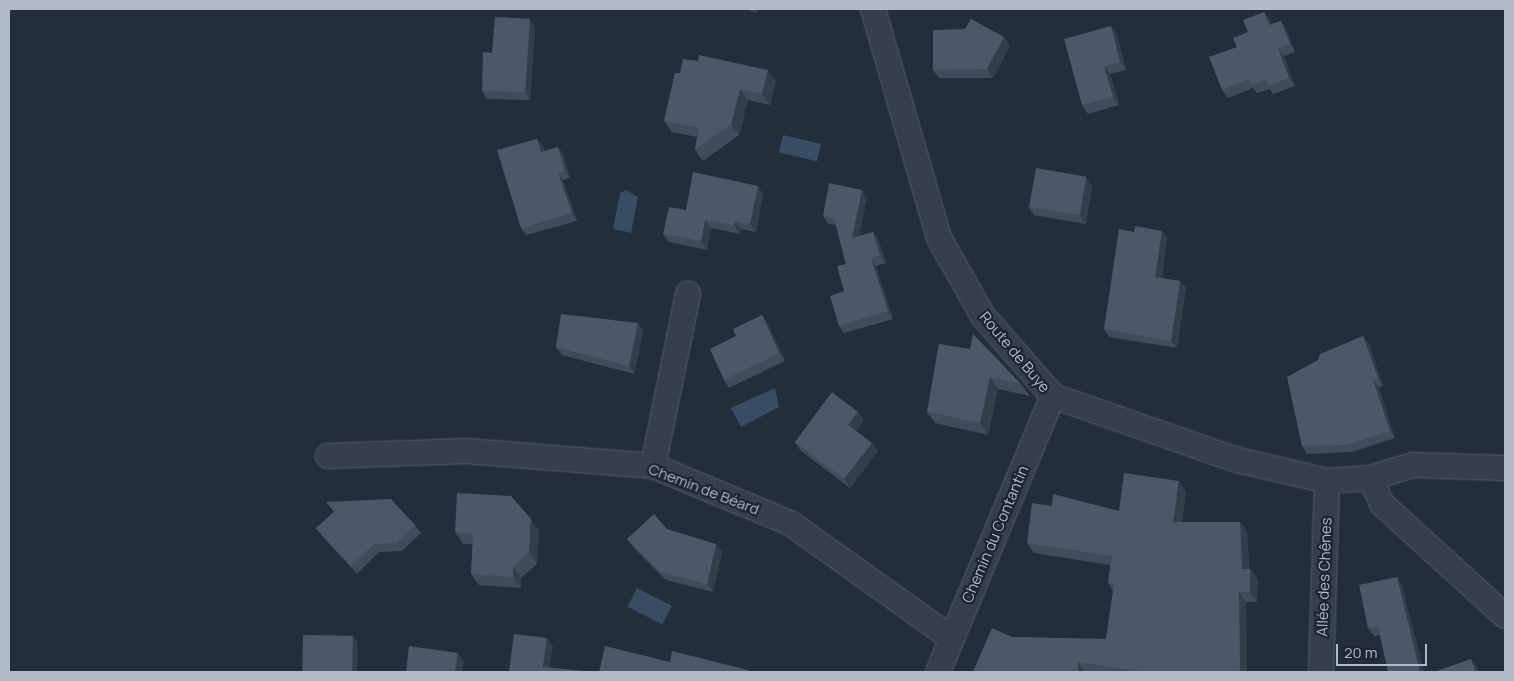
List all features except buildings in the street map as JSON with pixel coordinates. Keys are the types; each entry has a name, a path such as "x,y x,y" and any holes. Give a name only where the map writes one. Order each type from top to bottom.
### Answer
{"street":[{"name":"Route de Buye","path":"873,9 939,238 983,316 1053,396 1234,460 1327,481 1370,478 1413,465 1505,468"},
{"path":"653,466 688,294"},
{"name":"Chemin du Contantin","path":"938,672 1053,396"},
{"name":"Chemin de Béard","path":"328,456 467,451 653,466 790,522 951,638"},
{"path":"1370,478 1382,504 1505,616"},
{"name":"Allée des Chênes","path":"1322,672 1327,481"}],"water":[{"path":"783,135 821,144 817,161 779,153"},
{"path":"626,190 638,197 631,233 613,229 620,193"},
{"path":"775,388 779,407 741,427 731,408"},
{"path":"637,588 672,606 662,624 627,607"}]}
